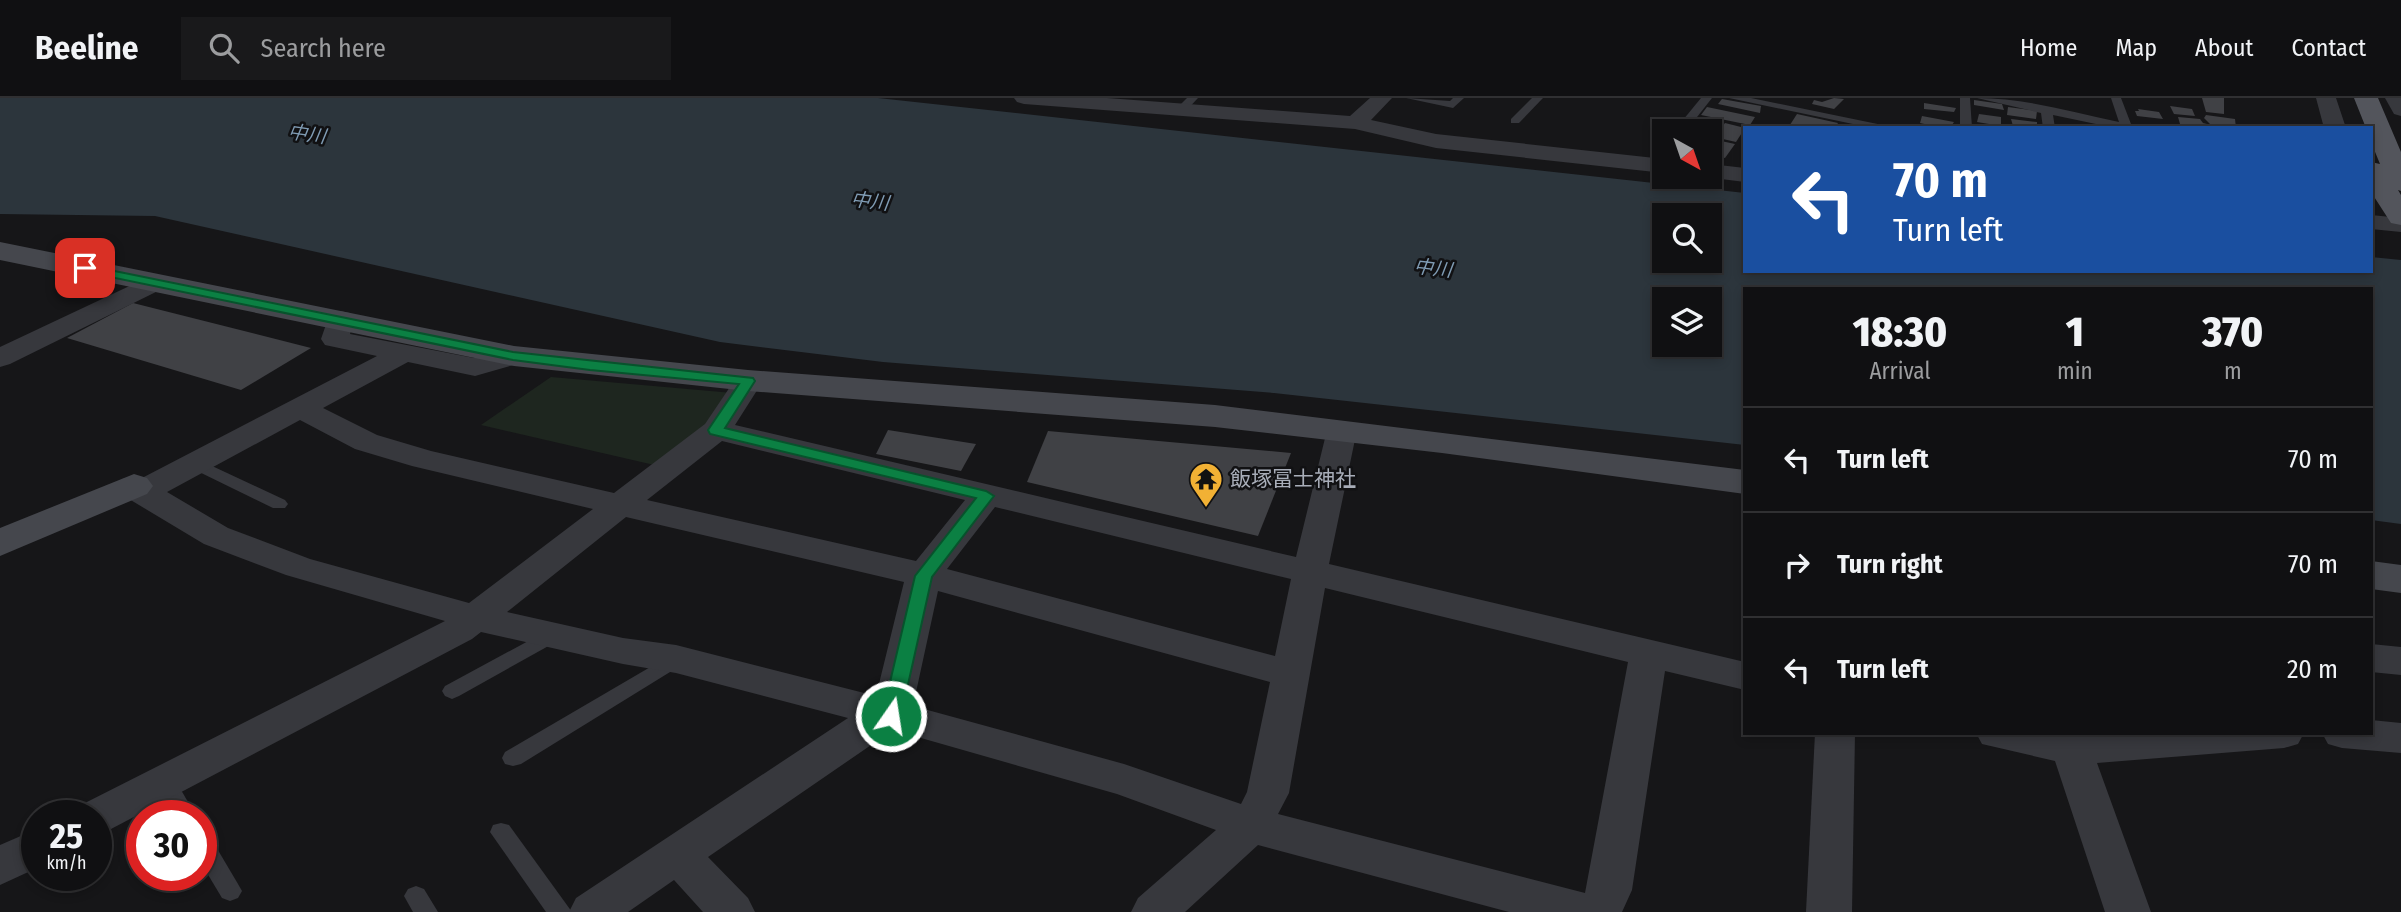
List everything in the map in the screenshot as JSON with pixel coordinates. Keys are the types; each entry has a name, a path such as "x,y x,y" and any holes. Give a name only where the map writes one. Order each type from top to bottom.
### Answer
{"main road":[{"path":"2345,98 2354,126"},
{"path":"2366,98 2401,183"},
{"path":"2373,176 2386,218"}],"street":[{"path":"1024,98 1186,104 1356,123 1436,141 1652,165"},
{"path":"1356,123 1382,98"},
{"path":"2326,98 2334,126"},
{"path":"1722,172 1743,175"},
{"path":"0,251 513,356 748,381 1142,410 1342,430 1743,482"},
{"path":"0,358 155,282"},
{"path":"340,319 335,339 402,354 475,367 513,356"},
{"path":"0,543 138,489 195,463 402,354"},
{"path":"112,809 460,630 716,430 748,381"},
{"path":"299,408 366,442 423,459 924,576 1291,674"},
{"path":"716,430 1743,676"},
{"path":"1154,912 1251,825 1268,793 1310,572 1342,430"},
{"path":"138,489 216,536 286,562 477,618 623,651 676,659 888,715 1124,780 1251,825 1583,912"},
{"path":"592,912 888,715 924,576 986,496"},
{"path":"2373,575 2401,579"},
{"path":"1599,912 1609,890 1649,652"},
{"path":"2373,658 2401,661"},
{"path":"1829,912 1836,735"},
{"path":"2014,735 2068,741 2230,735"},
{"path":"2366,735 2401,738"},
{"path":"2068,741 2128,912"},
{"path":"678,854 732,912"},
{"path":"0,866 21,856"}],"lane":[{"path":"1410,98 1453,105 1459,98"},
{"path":"1515,121 1538,98"},
{"path":"1690,119 1707,98"},
{"path":"1734,98 1881,126"},
{"path":"1965,98 1966,126"},
{"path":"1982,98 2124,126"},
{"path":"2116,98 2129,126"},
{"path":"2046,109 2049,126"},
{"path":"195,463 279,503"},
{"path":"452,691 554,634"},
{"path":"513,758 676,659"},
{"path":"165,782 176,800"},
{"path":"501,832 560,912"},
{"path":"217,869 230,891"}],"shaded area":[{"path":"551,377 733,393 711,429 663,467 481,425"}],"water":[{"name":"中川","path":"0,98 878,98 1652,183 1652,189 1708,189 1743,193 1743,273 2373,273 2373,257 2401,260 2401,524 2373,520 2373,287 1743,287 1743,445 1274,393 883,362 720,342 155,216 0,214"}],"building":[{"path":"1834,98 1844,99 1834,109 1812,104 1814,100 1822,102"},
{"path":"2202,98 2224,98 2224,114 2206,112"},
{"path":"1722,99 1761,106 1760,113 1718,104"},
{"path":"1974,100 2002,104 2004,110 1974,105"},
{"path":"1924,103 1956,108 1954,112 1924,109"},
{"path":"2170,106 2192,109 2195,116 2174,114"},
{"path":"1707,107 1755,117 1750,125 1701,115"},
{"path":"2008,107 2037,111 2036,119 2007,115"},
{"path":"2138,109 2159,112 2163,119 2137,116 2135,111 2139,111"},
{"path":"1797,114 1838,123 1836,126 1789,126"},
{"path":"1979,114 2001,117 2001,126 1977,122"},
{"path":"2206,115 2235,119 2236,126 2212,126 2204,118"},
{"path":"1922,116 1954,122 1951,126 1920,123"},
{"path":"2178,117 2200,119 2207,126 2198,126 2180,124"},
{"path":"2011,119 2037,122 2037,126 2013,126"},
{"path":"1725,123 1743,128 1736,142 1722,139 1722,127"},
{"path":"1722,141 1735,144 1725,158 1722,157"},
{"path":"133,303 311,348 241,390 67,338"},
{"path":"888,430 976,444 961,471 876,454"},
{"name":"飯塚冨士神社","path":"1048,431 1291,453 1258,536 1027,482"}],"place":[{"name":"飯塚冨士神社","path":"1206,509"}],"route":[{"path":"85,268 513,356 748,381 716,430 986,496 924,576 891,716"}]}
